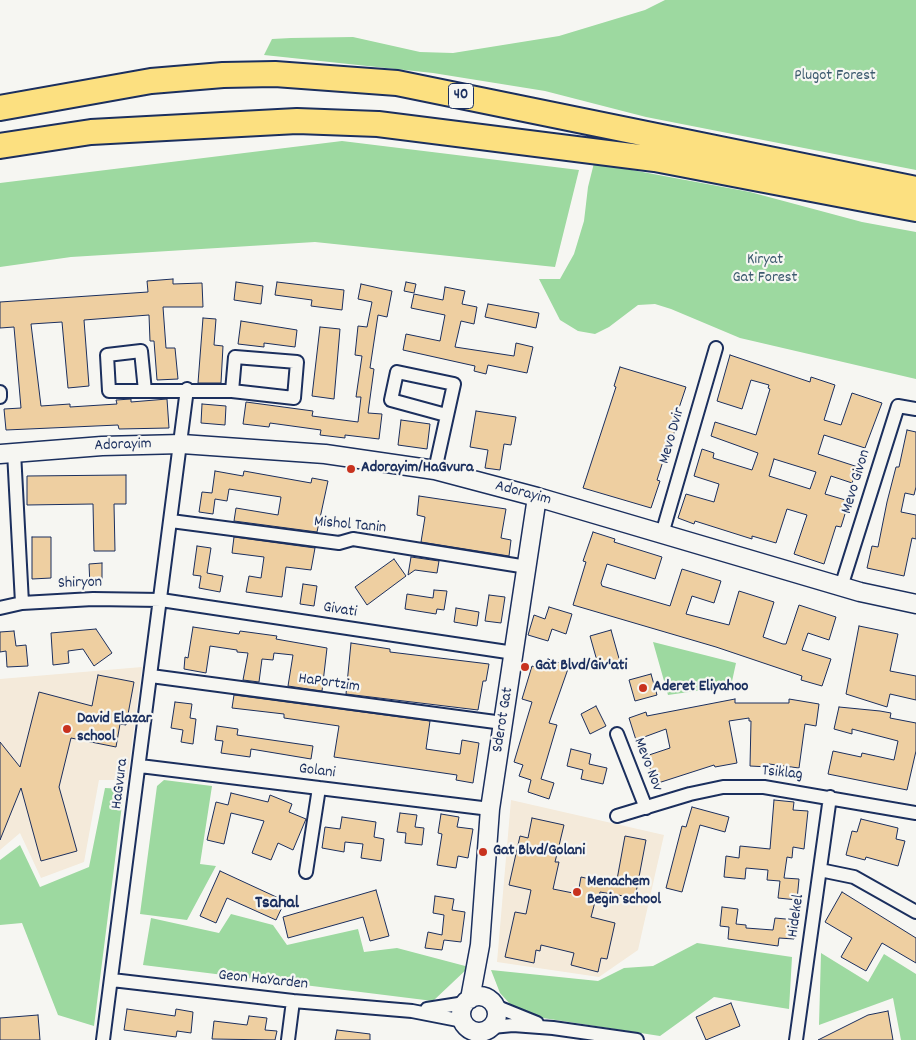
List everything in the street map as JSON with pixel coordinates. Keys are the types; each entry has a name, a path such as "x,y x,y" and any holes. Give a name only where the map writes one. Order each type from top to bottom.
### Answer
{"highway":[{"name":"40","path":"0,108 151,81 223,75 275,74 397,83 916,189"},
{"path":"0,146 91,132 297,121 378,124 655,159 916,209"}],"street":[{"name":"Mevo Dvir","path":"662,534 716,348"},
{"path":"145,390 232,391 294,398 297,362 235,357 232,391"},
{"path":"435,470 454,384 397,372 392,400 446,415"},
{"name":"HaGvura","path":"103,1040 182,444 187,389"},
{"path":"0,392 0,397"},
{"name":"Mevo Givon","path":"841,587 898,406 916,409"},
{"name":"Adorayim","path":"7,453 102,446 182,444 325,454 435,470 537,497 841,587 916,604"},
{"path":"7,453 22,603"},
{"name":"Sderot Gat","path":"468,1001 480,944 490,809 537,497"},
{"name":"Mishol Tanin","path":"171,521 339,543 353,540 527,567"},
{"name":"Shiryon","path":"0,608 22,603 94,599 161,600"},
{"name":"Givati","path":"161,600 514,653"},
{"name":"HaPortzim","path":"152,676 503,723"},
{"name":"Mevo Nov","path":"617,734 646,808"},
{"name":"Golani","path":"140,766 490,809"},
{"name":"Tsiklag","path":"617,816 690,794 723,787 764,787 916,813"},
{"path":"306,872 319,788"},
{"name":"Hidekel","path":"796,1040 830,797"},
{"path":"820,870 854,877 916,912"},
{"name":"Sderot Gat","path":"480,944 494,1004"},
{"name":"Geon HaYarden","path":"112,980 293,1001 412,1011 465,1029"},
{"path":"553,1028 494,1004 481,996 468,1001 461,1012 465,1029 485,1033 513,1025 553,1028 637,1040"},
{"path":"288,1040 293,1001"},
{"name":"Geon HaYarden","path":"412,1011 468,1001"},
{"path":"485,1033 496,1019 494,1004"}],"shaded area":[{"name":"David Elazar school","path":"142,667 127,780 99,780 84,862 41,878 20,833 0,850 0,679"},
{"name":"Menachem Begin school","path":"511,800 664,835 638,950 599,977 497,962"}],"green space":[{"name":"Plugot Forest","path":"665,0 916,0 916,170 646,117 545,91 433,73 264,55 272,39 353,37 420,52 453,53 559,36 645,10"},
{"path":"342,141 579,170 555,267 315,242 71,257 0,267 0,183"},
{"name":"Kiryat Gat Forest","path":"594,163 750,192 862,222 916,232 916,379 740,338 655,304 638,305 609,327 595,334 578,331 560,320 539,279 560,279 574,254 584,221 588,187"},
{"path":"653,642 736,663 731,686 668,695"},
{"path":"164,780 212,786 200,864 216,866 187,920 140,914 157,786"},
{"path":"105,788 124,789 94,1026 58,1015 22,923 0,925 0,860 20,845 40,887 89,867"},
{"path":"231,914 273,925 287,945 358,929 364,952 397,948 469,967 433,1001 143,965 151,918 219,933"},
{"path":"697,943 792,957 789,1009 714,997 660,1036 543,1018 524,1012 511,1005 500,993 491,970 598,981 624,968 653,966"},
{"path":"821,953 868,982 884,954 916,974 916,1040 901,1040 893,998 819,1025"}],"building":[{"path":"173,279 173,284 202,283 203,307 163,307 166,348 175,348 178,379 157,380 154,341 150,341 149,315 84,320 89,386 68,388 62,322 31,324 41,406 70,404 70,407 117,404 116,400 131,399 131,402 167,399 169,428 119,429 118,425 6,430 4,409 21,408 14,327 0,328 0,302 148,292 147,281"},
{"path":"236,282 263,286 261,304 234,300"},
{"path":"277,282 344,290 342,310 311,306 312,300 275,295"},
{"path":"406,282 416,284 414,293 404,291"},
{"path":"361,284 392,291 387,317 378,315 370,368 374,369 368,413 382,414 379,439 345,435 345,438 320,435 321,430 270,423 269,427 243,424 246,402 313,411 312,416 358,422 361,397 356,397 362,356 355,355 358,326 367,327 372,302 358,299"},
{"path":"445,287 465,291 462,304 477,307 474,324 461,321 455,347 514,356 516,343 533,347 527,373 488,365 486,374 474,371 475,366 403,350 406,334 440,341 445,315 411,308 414,294 443,300"},
{"path":"488,304 539,313 536,328 485,317"},
{"path":"203,318 216,319 214,345 223,346 221,383 198,383"},
{"path":"241,321 297,330 295,347 264,343 264,347 238,344"},
{"path":"320,327 340,329 334,399 312,396"},
{"path":"730,355 810,382 811,377 835,385 824,420 841,425 852,393 882,403 865,448 824,435 818,454 858,467 852,483 831,476 825,494 849,501 841,527 836,526 824,564 794,554 807,515 787,509 776,543 752,536 752,539 695,521 694,524 678,518 686,494 714,502 719,484 694,476 702,449 714,453 713,458 752,470 758,453 711,436 715,422 756,435 770,389 768,388 769,385 751,380 742,409 717,401","holes":["774,459 816,472 810,489 769,476"]},
{"path":"620,367 686,387 675,420 678,421 673,436 671,436 657,480 660,481 651,508 583,488 616,387 614,386"},
{"path":"202,404 226,406 225,425 201,423"},
{"path":"476,411 516,417 511,445 504,444 500,470 485,468 488,450 470,447"},
{"path":"401,420 430,424 427,449 398,445"},
{"path":"907,430 916,432 916,487 914,495 905,493 901,512 916,515 916,539 912,538 904,576 867,568 872,546 878,547 887,502 896,467 899,467"},
{"path":"215,471 243,476 244,471 311,483 312,478 328,481 317,532 234,521 236,508 278,515 281,497 229,489 227,501 215,499 213,514 199,512 202,492 212,493"},
{"path":"126,475 126,504 114,504 115,551 94,551 93,504 27,505 27,476"},
{"path":"419,496 506,509 501,538 511,540 509,556 421,542 425,517 417,515"},
{"path":"593,532 615,539 614,542 662,557 655,579 607,564 601,583 602,586 670,606 682,569 721,581 714,603 692,596 686,614 729,625 739,591 774,602 763,637 783,644 786,644 799,605 836,617 829,640 808,633 802,650 831,659 822,686 801,680 802,676 716,647 573,605 586,562 583,561"},
{"path":"32,537 51,537 51,578 32,579"},
{"path":"234,537 315,548 311,570 286,567 282,597 246,592 249,576 261,578 264,557 232,553"},
{"path":"197,546 211,548 207,573 223,576 220,592 199,588 201,576 193,575"},
{"path":"411,557 439,561 437,573 415,570 408,575"},
{"path":"394,559 406,576 367,605 355,587"},
{"path":"102,563 102,585 90,586 89,564"},
{"path":"303,584 317,586 314,606 300,604"},
{"path":"434,590 447,591 444,610 437,609 436,614 405,609 407,594 433,598"},
{"path":"489,595 505,597 501,623 485,621"},
{"path":"549,607 572,614 566,634 552,629 548,641 528,635 534,615 545,619"},
{"path":"456,608 479,612 477,626 454,622"},
{"path":"859,626 898,634 890,671 916,676 916,700 890,694 887,707 846,694"},
{"path":"193,627 239,634 240,631 277,636 276,639 327,648 322,691 288,686 293,655 274,653 273,660 262,659 259,682 243,680 248,653 237,652 237,650 210,646 206,673 184,669 185,657 188,658"},
{"path":"96,629 112,653 94,666 83,649 68,651 69,663 53,665 51,633"},
{"path":"611,630 620,662 599,668 590,636"},
{"path":"14,631 16,646 26,645 28,666 7,667 6,651 0,652 0,632"},
{"path":"351,643 390,649 390,652 489,664 486,681 483,681 478,710 346,694"},
{"path":"548,659 569,666 549,723 557,725 541,779 554,783 549,799 528,792 531,780 519,776 523,765 514,762 532,702 522,699 532,666 545,670"},
{"name":"Aderet Eliyahoo","path":"651,674 657,695 635,701 629,680"},
{"path":"98,675 134,682 126,725 120,724 116,747 71,738 59,787 77,851 41,861 21,788 0,840 0,742 20,767 39,692 92,706"},
{"path":"234,695 430,721 426,749 460,754 462,740 479,743 473,783 456,780 457,775 334,757 339,726 284,718 284,714 232,708"},
{"path":"735,699 735,703 789,703 789,699 819,704 816,726 805,724 799,768 769,764 769,767 750,766 751,721 749,721 749,718 729,721 737,763 715,767 714,765 655,784 646,756 670,748 666,729 636,740 629,718 646,712 647,716"},
{"path":"175,702 192,704 190,718 196,719 193,744 181,742 183,730 171,728"},
{"path":"596,706 606,726 590,734 581,714"},
{"path":"839,707 891,713 890,718 916,723 916,751 907,790 828,774 833,751 861,757 862,753 894,760 898,741 852,729 852,734 834,729"},
{"path":"217,726 238,729 237,735 313,746 311,759 251,749 250,757 221,753 223,741 215,740"},
{"path":"571,749 591,754 589,764 607,768 603,784 581,779 583,770 567,766"},
{"path":"231,793 268,802 270,795 292,804 289,812 306,819 293,850 278,843 271,860 252,853 264,821 231,813 224,844 207,840 216,802 228,805"},
{"path":"774,800 794,802 793,810 808,811 804,849 793,847 792,858 787,857 784,878 799,879 797,900 778,898 780,881 767,880 768,870 746,868 745,879 724,877 726,856 739,858 740,846 770,849"},
{"path":"692,807 729,817 725,832 700,825 682,892 666,888 682,826 686,827"},
{"path":"400,813 417,815 415,827 424,828 422,845 405,843 406,833 397,832"},
{"path":"441,814 459,817 457,827 473,829 468,858 458,856 456,868 437,865 442,834 438,833"},
{"path":"342,817 376,822 374,837 384,839 381,861 361,858 363,844 345,842 344,852 322,848 325,827 340,829"},
{"path":"532,818 564,825 555,862 559,862 553,889 578,894 581,877 616,885 625,836 646,840 635,898 600,892 599,898 596,898 591,917 615,923 607,959 601,958 598,972 571,965 574,953 541,945 540,951 536,950 534,963 505,957 515,912 526,914 531,890 509,885 520,836 528,838"},
{"path":"861,819 898,828 896,839 905,841 898,866 866,857 865,860 846,855 852,831 857,832"},
{"path":"220,871 285,901 276,920 227,898 216,923 200,916"},
{"path":"376,890 389,936 370,941 363,917 288,938 283,917"},
{"path":"842,892 916,938 916,963 882,943 866,971 841,957 852,938 825,922"},
{"path":"435,896 454,899 452,910 465,912 461,942 444,940 442,950 425,948 428,932 442,935 444,915 433,913"},
{"path":"722,907 738,909 736,924 746,925 746,928 773,930 775,918 796,920 794,939 779,938 778,946 728,939 729,927 720,926"},
{"path":"731,1003 740,1026 706,1040 696,1017"},
{"path":"127,1009 175,1016 176,1009 193,1012 191,1033 177,1031 176,1037 124,1030"},
{"path":"888,1011 893,1040 818,1040 868,1015"},
{"path":"38,1015 40,1040 0,1040 0,1018"},
{"path":"249,1016 267,1018 265,1030 277,1031 275,1040 212,1039 214,1021 247,1025"},
{"path":"337,1030 370,1034 370,1040 335,1040"}],"place":[{"name":"Adorayim/HaGvura","path":"351,469"},
{"name":"Gat Blvd/Giv'ati","path":"525,667"},
{"name":"Aderet Eliyahoo","path":"643,688"},
{"name":"David Elazar school","path":"67,729"},
{"name":"Gat Blvd/Golani","path":"483,852"},
{"name":"Menachem Begin school","path":"577,892"}],"district":[{"name":"Tsahal","path":"277,905"}]}
